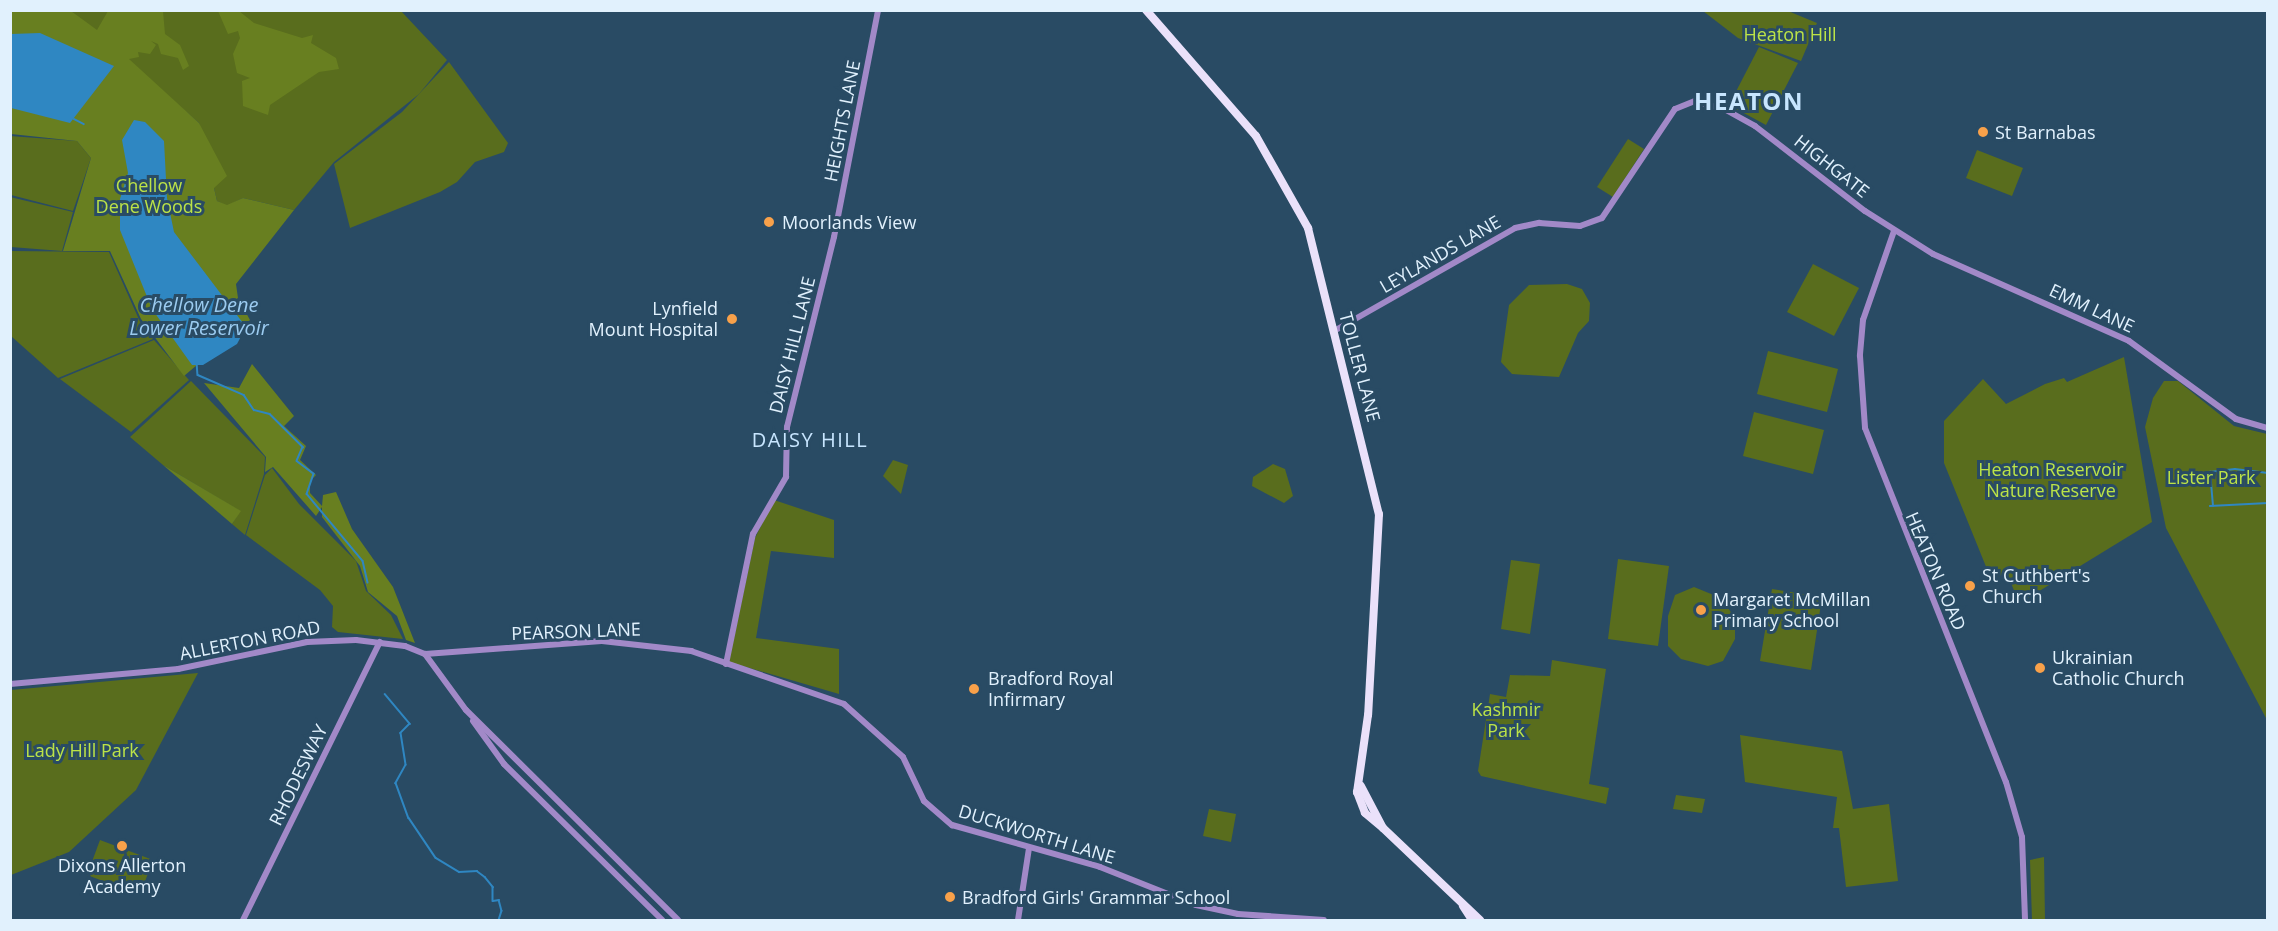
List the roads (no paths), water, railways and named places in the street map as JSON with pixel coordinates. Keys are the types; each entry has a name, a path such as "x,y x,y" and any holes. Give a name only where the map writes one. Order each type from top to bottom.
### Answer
{"main road":[{"name":"TOLLER LANE","path":"1146,10 1215,84 1289,189 1308,228 1380,527 1361,786 1372,818 1480,921"},
{"name":"TOLLER LANE","path":"1463,906 1472,921"}],"street":[{"name":"HEIGHTS LANE","path":"834,237 878,10"},
{"name":"HIGHGATE","path":"1684,103 1705,102 1755,126 1894,231"},
{"name":"LEYLANDS LANE","path":"1334,331 1515,228 1597,222 1611,209 1675,110 1684,103"},
{"name":"EMM LANE","path":"1894,231 1943,260 2129,341 2236,419 2268,428"},
{"name":"HEATON ROAD","path":"1894,231 1863,320 1860,356 1865,428 2006,782 2022,837 2025,921"},
{"name":"DAISY HILL LANE","path":"726,664 753,534 786,477 787,427 834,237"},
{"name":"ALLERTON ROAD","path":"10,684 178,669 307,642 380,642 424,654"},
{"name":"RHODESWAY","path":"243,921 380,642"},
{"name":"PEARSON LANE","path":"424,654 637,642 692,651 726,664"},
{"path":"424,654 504,764 662,921"},
{"name":"DUCKWORTH LANE","path":"726,664 844,704 903,757 924,801 941,819 1029,848 1100,867 1214,909 1324,921"},
{"path":"466,710 678,921"},
{"path":"1018,921 1029,848"}],"water":[{"path":"40,33 114,66 70,123 11,108 11,34"},
{"name":"Chellow Dene Lower Reservoir","path":"134,120 145,122 164,141 167,198 174,232 246,327 237,344 203,365 192,365 152,309 120,230 120,199 128,173 122,140"}],"waterway":[{"path":"74,119 84,124"},
{"path":"197,362 198,375 244,395 254,410 270,414 303,447 297,461 314,474 307,494 363,561 368,582"},
{"path":"2213,506 2210,472 2235,469 2268,473"},
{"path":"2210,506 2268,503"},
{"path":"385,694 410,724 401,733 406,765 396,783 409,818 436,858 459,872 477,871 485,877 493,887 493,901 499,900 502,911 499,920"}],"place":[{"name":"St Barnabas","path":"1983,132"},
{"name":"Moorlands View","path":"769,222"},
{"name":"Lynfield Mount Hospital","path":"732,319"},
{"name":"St Cuthbert's Church","path":"1970,586"},
{"name":"Margaret McMillan Primary School","path":"1701,610"},
{"name":"Ukrainian Catholic Church","path":"2040,668"},
{"name":"Bradford Royal Infirmary","path":"974,689"},
{"name":"Dixons Allerton Academy","path":"122,846"},
{"name":"Bradford Girls' Grammar School","path":"950,897"}],"district":[{"name":"HEATON","path":"1749,101"},
{"name":"DAISY HILL","path":"810,439"}],"park label":[{"name":"Heaton Hill","path":"1790,34"},
{"name":"Chellow Dene Woods","path":"149,196"},
{"name":"Lister Park","path":"2211,477"},
{"name":"Heaton Reservoir Nature Reserve","path":"2051,480"},
{"name":"Kashmir Park","path":"1506,720"},
{"name":"Lady Hill Park","path":"82,750"}]}
